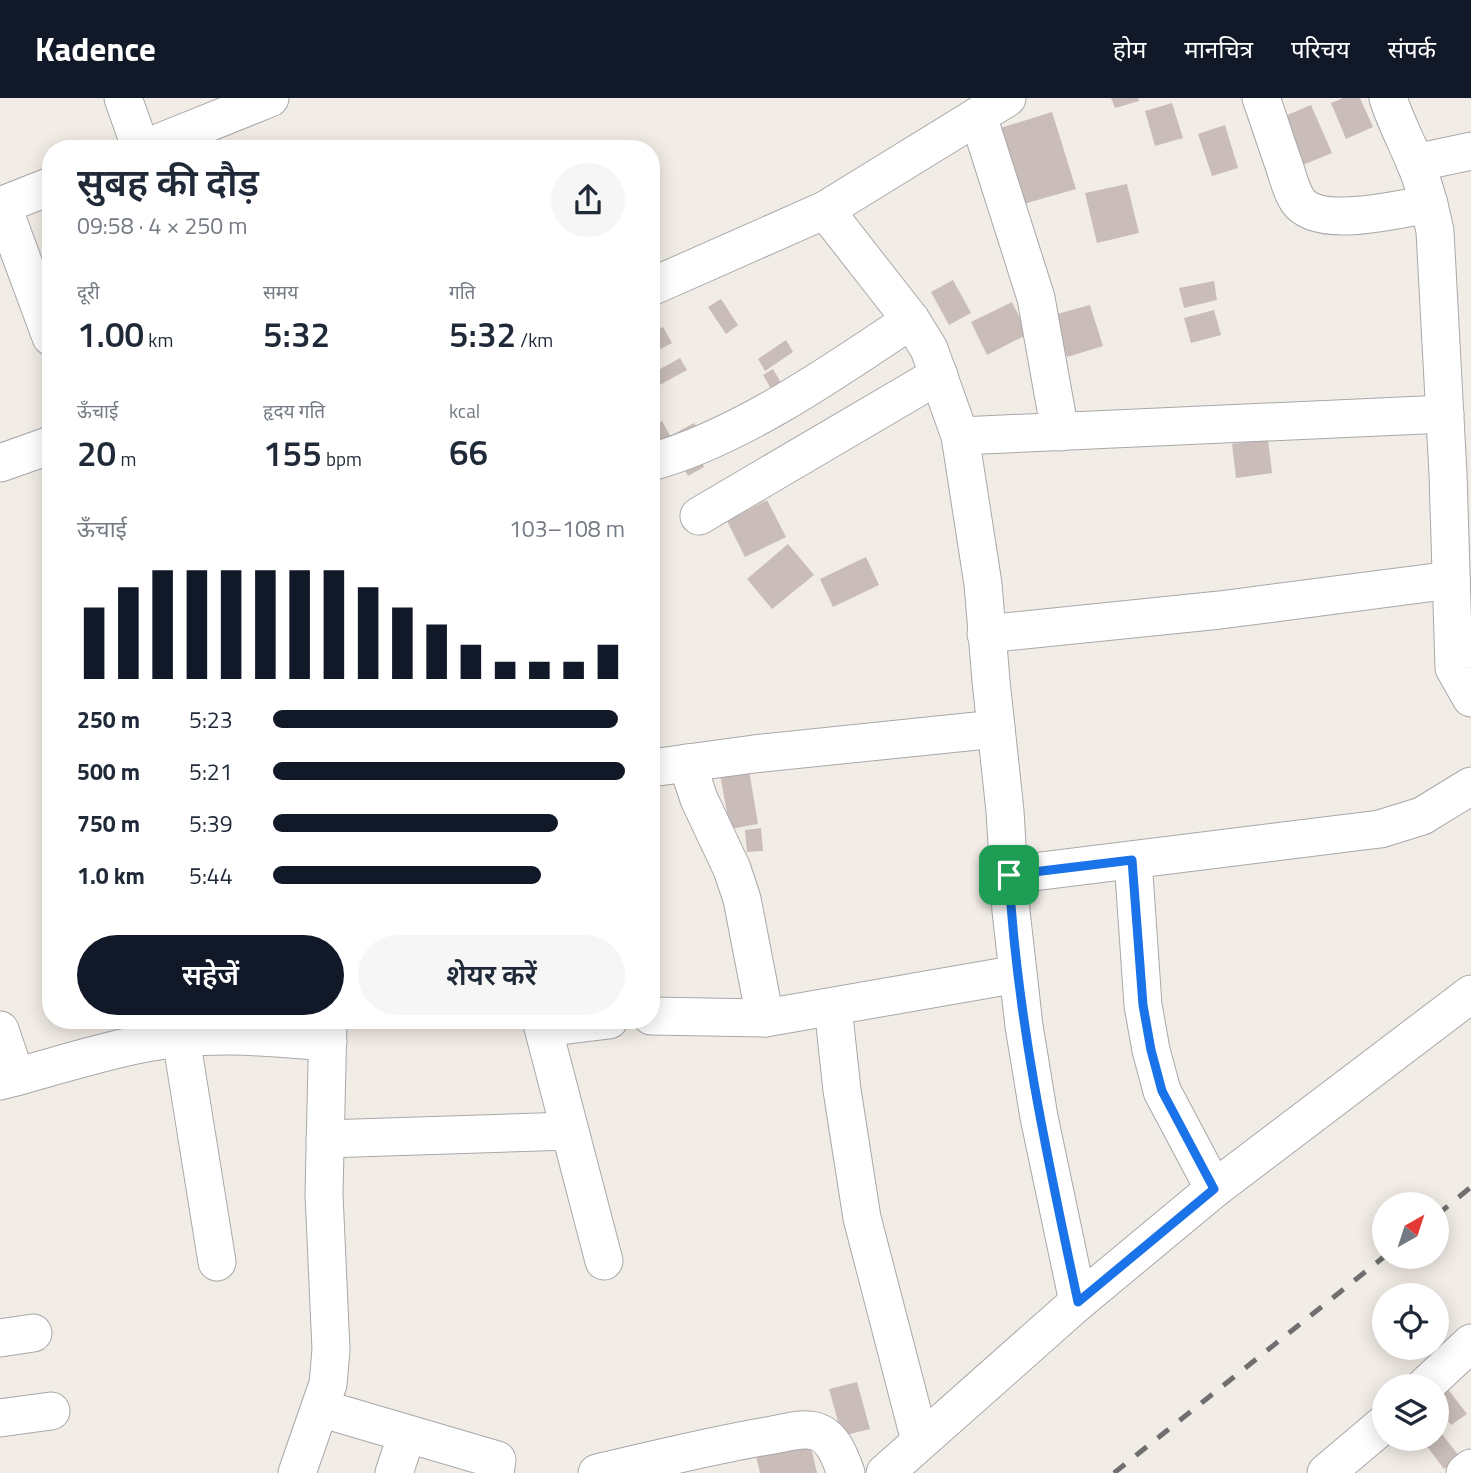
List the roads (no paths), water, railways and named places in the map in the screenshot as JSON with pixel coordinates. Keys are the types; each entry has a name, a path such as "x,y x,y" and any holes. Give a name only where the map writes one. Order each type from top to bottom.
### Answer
{"street":[{"path":"123,98 139,140"},
{"path":"165,140 270,98"},
{"path":"1261,98 1291,185 1299,202 1310,210 1322,216 1339,217 1429,204"},
{"path":"1388,98 1429,204 1455,295 1451,580 1466,675"},
{"path":"660,283 825,210 993,107 1036,298 1060,432"},
{"path":"1415,163 1471,151"},
{"path":"42,190 1,206 42,313"},
{"path":"825,210 911,320 929,349 960,436 983,584 1018,974 1039,1117 1078,1302"},
{"path":"660,460 719,435 774,407 841,367 911,320"},
{"path":"699,516 939,374"},
{"path":"960,436 1060,432 1454,401"},
{"path":"0,463 42,447"},
{"path":"986,634 1220,610 1451,580"},
{"path":"660,767 754,754 996,729"},
{"path":"687,763 699,799 732,869 742,899 765,1018"},
{"path":"1009,875 1380,829 1422,816 1471,786"},
{"path":"1132,860 1143,1005 1151,1050 1162,1091 1214,1189"},
{"path":"660,1016 765,1018 1018,974"},
{"path":"885,1473 1078,1302 1214,1189 1471,994"},
{"path":"833,1007 842,1090 862,1218 920,1441"},
{"path":"543,1029 604,1261"},
{"path":"0,1030 8,1079 145,1043 181,1038 328,1031 324,1194 331,1350 328,1384 297,1473"},
{"path":"181,1038 217,1262"},
{"path":"326,1139 569,1131"},
{"path":"1438,1374 1471,1343"},
{"path":"320,1408 497,1460 495,1473"},
{"path":"0,1418 51,1411"},
{"path":"597,1473 716,1444 801,1430 817,1431 831,1442 846,1473"},
{"path":"394,1473 407,1434"},
{"path":"1326,1473 1372,1434"},
{"path":"1465,1473 1471,1468"}],"railway":[{"path":"1449,1205 1471,1187"},
{"path":"1114,1473 1372,1266"}]}
